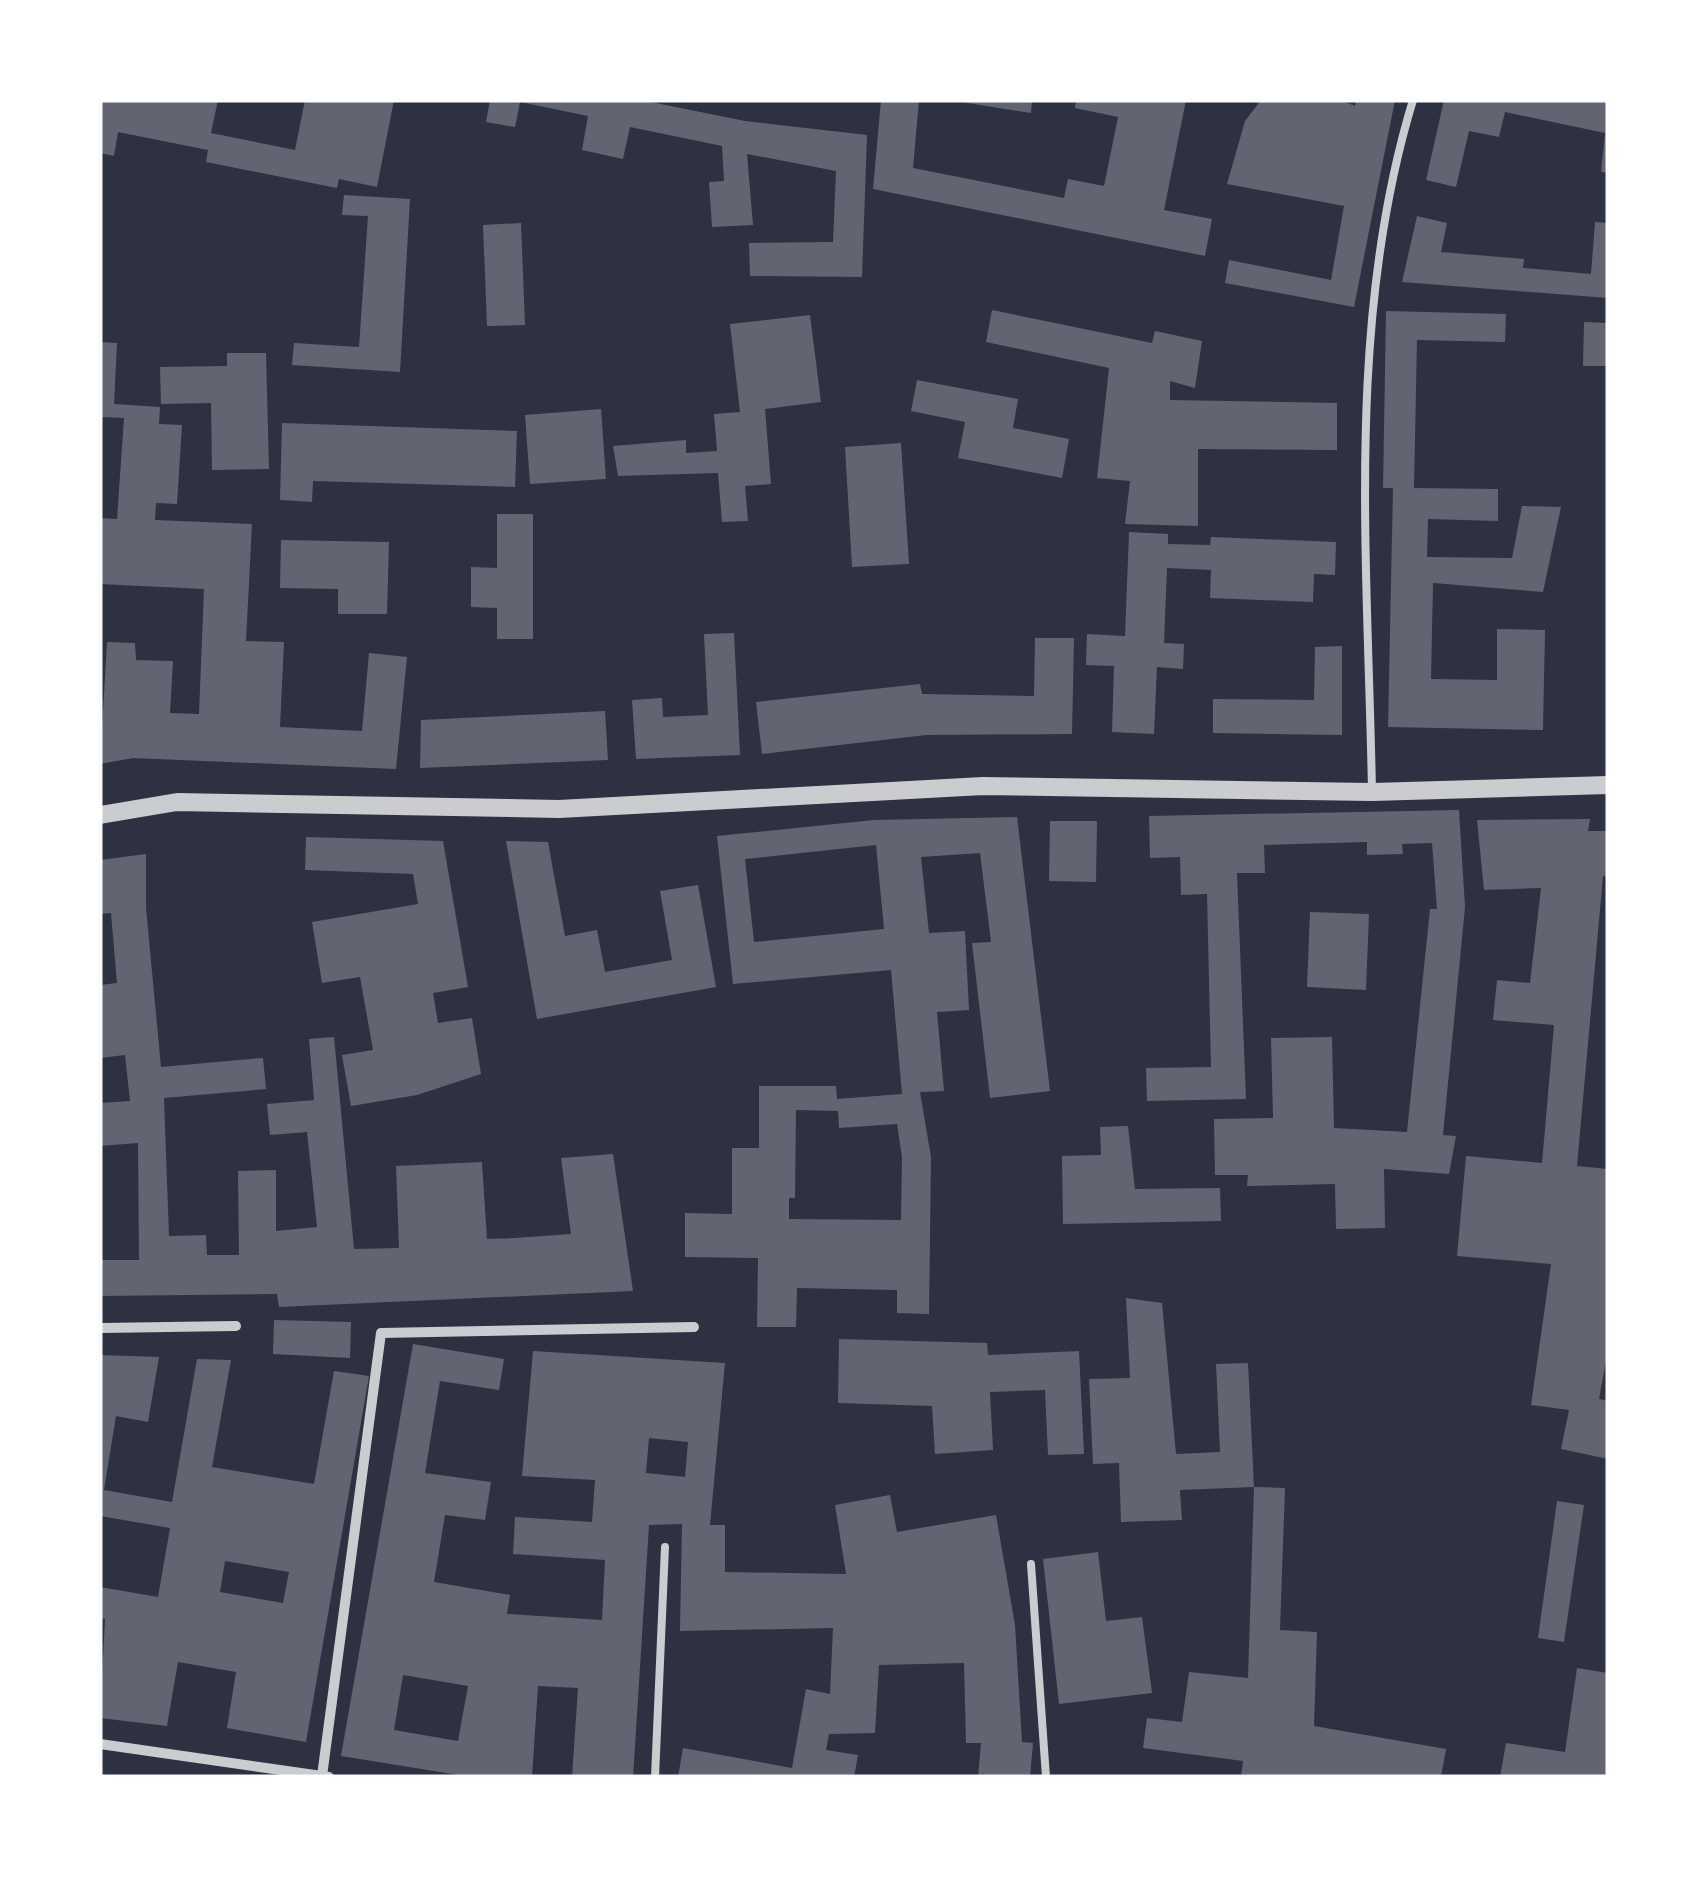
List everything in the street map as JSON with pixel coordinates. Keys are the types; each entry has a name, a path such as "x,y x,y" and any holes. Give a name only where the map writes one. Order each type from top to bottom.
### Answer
{"street":[{"path":"100,816 177,802 558,809 983,786 1372,792 1608,785"},
{"path":"100,1328 236,1326"},
{"path":"100,1744 326,1776 380,1334 694,1327"}],"lane":[{"path":"1372,792 1365,370 1398,149 1413,100"},
{"path":"655,1777 665,1547"},
{"path":"1031,1564 1046,1777"}],"building":[{"path":"100,100 218,100 211,133 295,150 305,100 394,100 377,187 339,179 337,188 206,162 208,150 118,132 114,156 100,153"},
{"path":"490,100 641,100 745,121 867,135 862,277 750,276 749,243 833,242 836,171 747,154 753,225 712,227 709,182 724,181 722,146 630,127 623,159 582,150 588,116 520,102 515,127 486,122"},
{"path":"881,100 919,100 913,168 1064,198 1068,179 1104,186 1118,117 1075,108 1076,100 1186,100 1164,210 1212,219 1205,256 873,189"},
{"path":"1032,100 1031,113 961,102"},
{"path":"1261,100 1340,100 1355,106 1356,100 1395,100 1354,307 1225,283 1229,260 1331,280 1344,206 1227,184 1245,121"},
{"path":"1444,100 1608,100 1608,173 1601,172 1605,133 1505,112 1499,137 1469,131 1456,187 1426,180"},
{"path":"344,195 410,199 400,372 292,365 294,343 359,347 368,216 342,215"},
{"path":"1417,216 1447,223 1441,252 1524,259 1523,268 1591,274 1595,222 1608,223 1608,298 1402,282"},
{"path":"521,223 525,325 487,326 483,225"},
{"path":"992,310 1152,343 1155,331 1202,341 1195,388 1170,381 1170,400 1337,403 1337,450 1198,449 1198,526 1125,524 1130,481 1097,478 1109,368 986,342"},
{"path":"1386,311 1506,314 1505,342 1417,340 1414,488 1498,489 1498,521 1428,519 1427,557 1512,558 1522,506 1561,507 1543,592 1433,583 1431,679 1497,680 1497,629 1545,630 1543,730 1388,727 1393,488 1383,488"},
{"path":"810,315 821,402 765,409 771,484 745,486 748,521 722,522 718,473 618,476 613,446 686,440 686,453 717,451 714,414 740,412 730,324"},
{"path":"1584,322 1608,323 1608,366 1583,366"},
{"path":"100,342 117,343 114,404 160,407 159,424 182,425 177,504 156,503 155,520 252,524 246,641 284,642 280,727 362,731 369,653 407,657 396,769 133,758 100,764 107,642 135,643 136,660 173,661 170,713 199,714 204,589 100,584 100,518 117,519 124,418 100,417"},
{"path":"227,353 266,353 269,469 212,470 211,403 161,404 160,367 227,366"},
{"path":"917,380 1018,399 1013,428 1069,439 1062,478 958,458 965,422 911,411"},
{"path":"601,409 606,479 530,484 525,415"},
{"path":"282,423 517,431 515,487 313,481 312,502 280,500"},
{"path":"901,443 909,564 852,567 845,447"},
{"path":"497,514 533,514 533,639 497,639 497,608 471,607 471,567 497,568"},
{"path":"1129,532 1168,534 1168,544 1210,545 1211,537 1336,542 1335,575 1314,574 1313,602 1210,598 1211,570 1167,568 1164,643 1184,644 1183,669 1157,667 1154,734 1112,732 1114,666 1086,665 1087,634 1125,636"},
{"path":"281,540 389,542 387,614 338,614 338,589 280,588"},
{"path":"734,633 740,755 636,759 632,700 662,698 663,717 708,715 704,634"},
{"path":"1035,638 1074,638 1072,734 926,735 762,754 756,702 920,684 922,694 1034,696"},
{"path":"1342,646 1342,735 1213,733 1213,699 1314,700 1315,647"},
{"path":"605,711 608,760 420,768 421,720"},
{"path":"1459,810 1465,907 1443,1135 1456,1136 1449,1174 1384,1169 1385,1228 1336,1229 1335,1184 1247,1186 1248,1175 1215,1175 1214,1119 1273,1118 1271,1038 1332,1037 1334,1128 1407,1132 1430,909 1437,909 1432,843 1402,844 1403,854 1367,855 1367,842 1264,845 1265,873 1237,873 1246,1099 1147,1101 1146,1068 1211,1067 1207,894 1181,895 1180,857 1150,858 1149,816"},
{"path":"1017,817 1050,1091 990,1098 972,943 991,942 980,853 921,857 929,933 965,931 969,1010 937,1012 944,1091 920,1092 931,1157 929,1314 897,1313 897,1290 797,1288 796,1327 757,1327 758,1258 685,1257 685,1213 732,1214 732,1148 759,1148 759,1086 836,1086 837,1099 902,1094 891,970 733,984 717,836 874,820","holes":["876,845 884,929 754,942 745,859","796,1110 838,1111 839,1128 897,1124 902,1157 901,1220 789,1219 789,1198 795,1198"]},
{"path":"1590,819 1588,831 1608,831 1608,877 1603,876 1577,1166 1608,1169 1608,1350 1599,1399 1608,1401 1608,1459 1561,1449 1569,1410 1531,1405 1551,1264 1457,1256 1466,1156 1542,1163 1554,1025 1493,1020 1497,980 1530,983 1541,888 1484,890 1477,820"},
{"path":"1050,821 1097,821 1096,882 1049,881"},
{"path":"306,837 443,841 468,987 433,993 438,1023 472,1018 481,1074 417,1095 351,1106 342,1055 373,1050 360,977 322,983 312,922 418,904 413,874 305,870"},
{"path":"506,841 548,842 565,936 597,930 605,972 672,960 660,891 698,885 716,987 537,1019"},
{"path":"146,854 146,908 161,1067 263,1058 266,1089 164,1098 169,1236 206,1235 207,1255 239,1255 238,1171 276,1170 276,1231 317,1227 307,1132 270,1135 267,1104 314,1100 309,1039 334,1037 354,1249 399,1248 396,1166 482,1162 487,1239 514,1238 571,1234 561,1158 613,1154 633,1291 279,1307 277,1294 100,1296 100,1260 139,1260 138,1143 100,1146 100,1103 130,1101 125,1055 100,1058 100,985 117,983 111,913 100,914 100,860"},
{"path":"1310,912 1369,914 1366,990 1307,987"},
{"path":"1128,1126 1135,1189 1220,1188 1221,1221 1063,1224 1062,1156 1101,1155 1100,1127"},
{"path":"1126,1298 1162,1303 1176,1454 1220,1452 1216,1364 1248,1363 1254,1487 1180,1490 1182,1520 1121,1522 1119,1463 1093,1464 1089,1379 1130,1378"},
{"path":"274,1320 351,1322 350,1358 273,1354"},
{"path":"839,1339 987,1343 988,1355 1079,1351 1084,1454 1048,1455 1045,1390 990,1392 993,1450 935,1454 932,1406 838,1403"},
{"path":"413,1344 504,1359 499,1390 440,1381 425,1473 491,1482 485,1520 445,1515 434,1582 510,1595 507,1614 602,1620 605,1560 513,1554 515,1517 592,1522 595,1480 522,1476 533,1351 725,1363 710,1525 725,1525 725,1572 846,1574 835,1505 890,1495 897,1532 996,1515 1015,1625 1022,1742 1033,1743 1030,1777 978,1777 981,1743 966,1743 964,1663 879,1665 875,1733 829,1734 826,1750 858,1755 854,1777 678,1777 683,1748 792,1768 806,1689 830,1694 833,1628 680,1631 682,1524 649,1525 633,1777 572,1777 578,1688 538,1686 532,1777 471,1777 341,1756","holes":["649,1438 688,1442 685,1477 646,1473","403,1675 468,1686 458,1741 394,1730"]},
{"path":"100,1355 159,1357 148,1422 116,1416 104,1490 172,1502 197,1359 231,1360 212,1467 314,1484 334,1371 369,1376 306,1742 227,1728 236,1672 178,1662 167,1726 100,1718 105,1619 100,1618 100,1587 158,1597 170,1528 100,1516","holes":["225,1561 289,1572 283,1603 220,1592"]},
{"path":"1254,1487 1285,1488 1280,1630 1317,1632 1314,1726 1446,1749 1441,1777 1241,1777 1243,1761 1143,1748 1147,1718 1182,1722 1189,1672 1248,1678"},
{"path":"1557,1501 1584,1505 1564,1642 1538,1638"},
{"path":"1098,1552 1106,1621 1142,1617 1152,1693 1059,1704 1043,1559"},
{"path":"1577,1668 1608,1673 1608,1777 1500,1777 1506,1743 1565,1752"}]}
